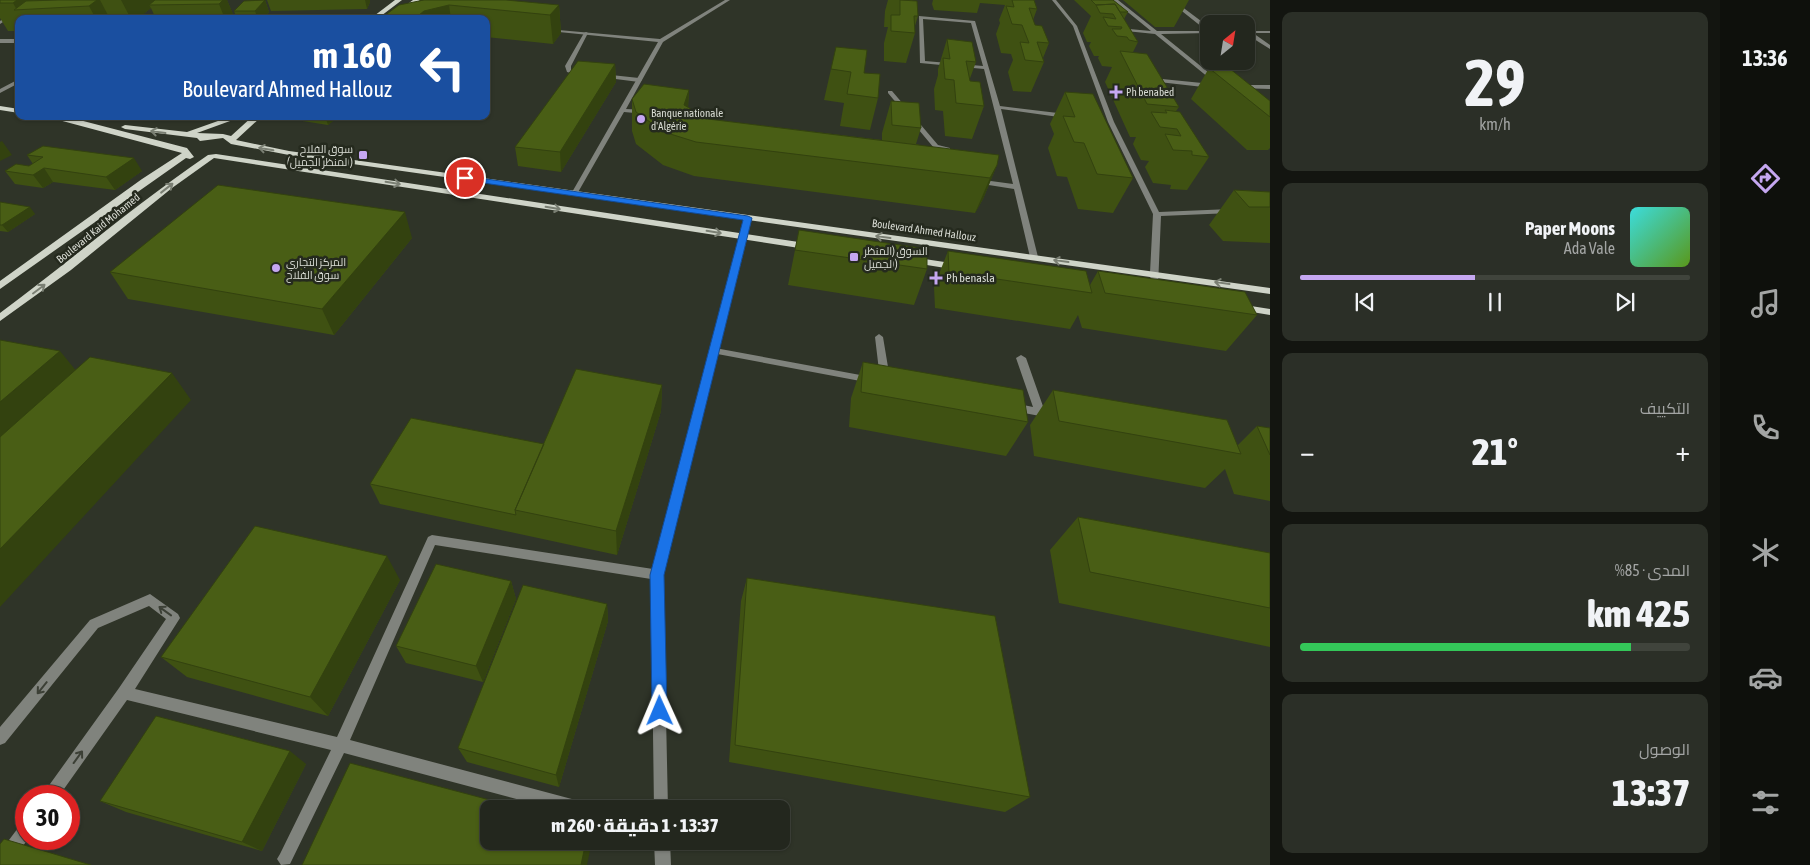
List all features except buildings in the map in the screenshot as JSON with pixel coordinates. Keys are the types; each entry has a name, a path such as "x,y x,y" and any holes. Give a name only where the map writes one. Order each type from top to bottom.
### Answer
{"main road":[{"path":"378,15 399,0"},
{"path":"397,15 417,0"},
{"path":"1,109 15,111"},
{"path":"67,120 185,152 193,157 214,156 818,248"},
{"name":"Boulevard Ahmed Hallouz","path":"76,120 179,135 224,136 289,154 1154,273 1270,291"},
{"path":"179,135 211,127 228,120"},
{"name":"Boulevard Kaid Mohamed","path":"0,286 185,152 194,141 209,137 232,120"},
{"name":"Boulevard Kaid Mohamed","path":"0,318 67,268 169,186 214,156 228,151 233,140 254,120"},
{"path":"904,259 972,269"},
{"path":"1232,306 1270,312"}],"street":[{"path":"574,194 661,41 728,0"},
{"path":"1054,0 1075,26 1111,122 1157,214 1154,273 1157,295"},
{"path":"1115,0 1223,87 1149,80"},
{"path":"1170,0 1200,24"},
{"path":"0,14 21,12"},
{"path":"0,23 13,14"},
{"path":"986,68 922,62 921,17 973,22 986,68 997,107 1034,257"},
{"path":"1075,26 1084,26"},
{"path":"541,29 661,41"},
{"path":"1110,29 1155,33 1200,31"},
{"path":"1255,32 1270,32"},
{"path":"586,33 568,66 569,71 589,75"},
{"path":"1255,37 1270,47"},
{"path":"0,41 15,41"},
{"path":"1094,75 1103,76"},
{"path":"599,76 639,80"},
{"path":"0,91 15,83"},
{"path":"1233,87 1270,87"},
{"path":"890,92 936,147 954,150"},
{"path":"997,107 1073,117"},
{"path":"622,110 651,113"},
{"path":"1102,121 1111,122"},
{"path":"1001,156 1010,158"},
{"path":"968,180 1017,187"},
{"path":"1157,214 1242,210"},
{"path":"662,800 657,575 748,218"},
{"path":"715,351 890,384 880,337"},
{"path":"1001,405 1040,412 1021,358"},
{"path":"285,859 341,744 432,540 657,575"},
{"path":"0,738 94,624 150,600 174,618 124,693 58,785"},
{"path":"124,693 341,744 549,800"},
{"path":"0,865 15,844"},
{"path":"662,850 663,865"}],"place":[{"name":"Ph benabed","path":"1116,92"},
{"name":"Banque nationale d'Algérie","path":"641,119"},
{"name":"سوق الفلاح (المنظر الجميل)","path":"363,155"},
{"name":"السوق (المنظر الجميل)","path":"854,257"},
{"name":"المركز التجاري سوق الفلاح","path":"276,268"},
{"name":"Ph benasla","path":"936,278"}],"route":[{"path":"465,178 748,218 657,575 660,711"}]}
